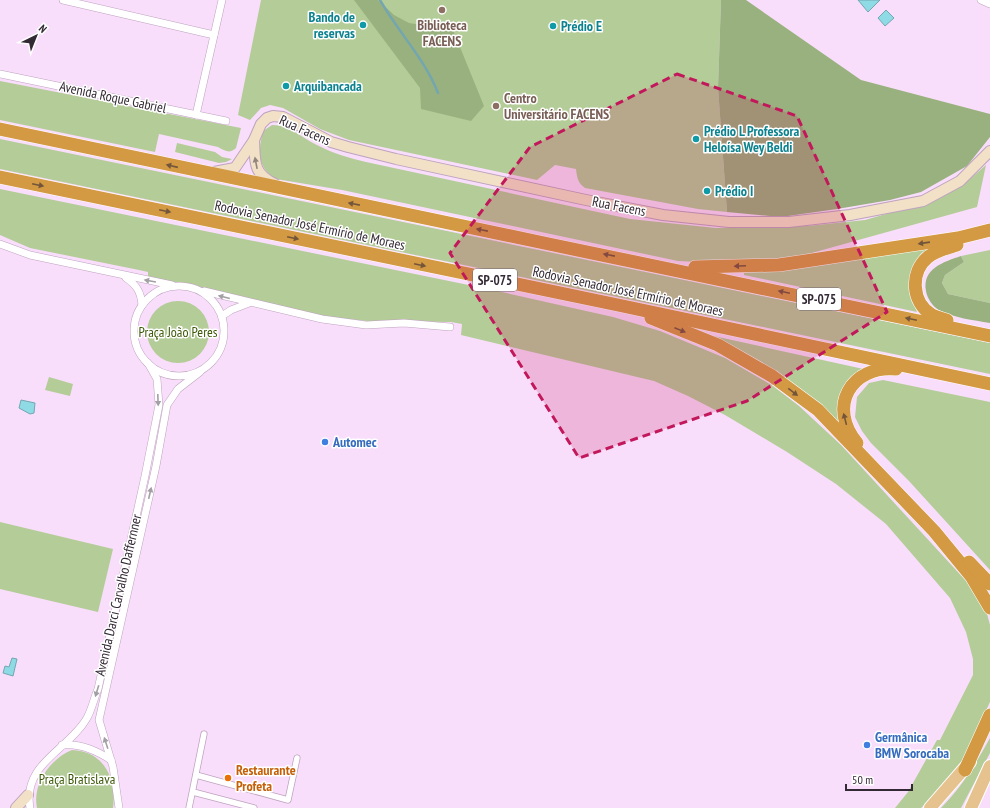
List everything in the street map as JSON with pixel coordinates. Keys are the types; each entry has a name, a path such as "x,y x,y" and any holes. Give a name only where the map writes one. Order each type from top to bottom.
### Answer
{"highway":[{"name":"Rodovia Senador José Ermírio de Moraes","path":"0,129 293,192 647,263 990,335"},
{"name":"Rodovia Senador José Ermírio de Moraes","path":"0,177 618,304 990,384"},
{"path":"647,263 708,268 779,265 958,238 990,230"},
{"path":"990,239 938,250 923,262 917,272 915,281 919,301 932,314 990,335"},
{"path":"618,304 718,345 772,376 818,410 934,531 971,576 990,608"},
{"path":"943,374 894,369 863,374 849,388 843,408 844,419 856,441 990,584"},
{"path":"965,770 990,714"}],"main road":[{"name":"Rua Facens","path":"198,172 232,170 254,140 261,124 267,118 273,116 283,117 330,142 396,160 663,215 729,222 790,222 858,214 923,201 960,181 990,152"},
{"name":"Rua Facens","path":"254,140 255,160 259,174 266,180 293,192"},
{"path":"930,808 965,770 990,728"},
{"path":"973,807 990,766"},
{"path":"16,808 28,795"}],"street":[{"path":"63,0 214,36"},
{"path":"196,115 222,0"},
{"path":"980,0 990,4"},
{"name":"Avenida Roque Gabriel","path":"0,74 226,121"},
{"path":"0,244 30,255 198,290 322,319 366,325 404,323 450,327"},
{"path":"125,276 135,283 141,296 142,305"},
{"path":"176,286 163,289 151,295 142,305 136,316 134,329 135,342 140,353 148,364 159,372 173,376 187,376 200,372 211,364 219,354 224,342 225,329 222,316 216,305 208,296 198,290"},
{"path":"222,316 230,310 249,303"},
{"name":"Avenida Darci Carvalho Daffernner","path":"30,808 28,795 35,774 87,718 98,689 159,405 157,379 148,364"},
{"name":"Avenida Darci Carvalho Daffernner","path":"119,808 117,785 111,760 98,720 144,518 167,405 178,389 200,372"},
{"path":"136,516 144,518"},
{"path":"189,808 204,734"},
{"path":"62,745 70,744 85,747 111,760"},
{"path":"196,775 288,800 297,758"},
{"path":"193,792 254,808"}],"highlighted area":[{"path":"677,74 797,116 887,312 747,401 579,458 450,253 530,147"}],"green space":[{"name":"Centro Universitário FACENS","path":"261,0 721,0 718,88 727,212 698,209 585,188 578,180 576,169 555,165 537,180 349,140 320,129 283,108 270,105 261,108 250,120 238,115"},
{"path":"0,81 241,128 236,148 232,151 159,134 155,152 0,120"},
{"path":"272,125 285,127 330,151 366,162 630,219 716,228 807,226 865,220 925,203 963,185 986,165 977,207 783,261 720,263 678,261 342,190 276,179 265,170 260,158 260,145 263,131"},
{"path":"0,139 990,343 990,374 0,169"},
{"path":"177,143 215,152 222,157 232,159 219,163 175,152"},
{"path":"0,189 493,290 613,317 660,331 725,358 773,386 799,406 841,445 967,582 986,610 990,625 990,702 959,768 944,786 921,808 895,808 908,792 937,740 940,740 973,675 973,659 966,632 950,598 886,524 836,484 787,452 725,415 654,381 461,335 462,324 451,322 367,321 320,316 148,277 148,272 30,248 0,235"},
{"path":"936,243 929,251 912,299 917,312 744,275 744,273"},
{"path":"990,250 990,303 948,294 942,283 945,275 964,262 961,256"},
{"name":"Praça João Peres","path":"178,301 195,306 200,310 204,315 209,332 204,349 200,354 195,358 178,363 161,358 156,354 152,349 147,332 152,315 156,310 161,306"},
{"path":"700,333 868,370 849,382 848,436"},
{"path":"49,377 73,384 70,396 45,390"},
{"path":"883,380 990,402 990,570 909,481 871,443 862,431 855,417 857,397 869,383"},
{"path":"0,522 113,549 98,612 0,589"},
{"path":"990,738 990,753 961,808 941,808 949,800 974,766"},
{"name":"Praça Bratislava","path":"72,750 92,755 106,768 113,787 113,808 37,808 37,790 44,773 57,759"}],"shaded area":[{"path":"354,0 378,0 394,15 409,23 453,30 484,106 471,121 421,109 420,88"},
{"path":"721,0 746,0 861,80 990,114 990,137 967,166 921,192 890,200 781,217 727,212 718,88"},
{"path":"858,0 880,0 868,12"},
{"path":"886,10 894,18 885,26 878,18"},
{"path":"961,256 964,262 945,275 942,283 948,294 990,303 990,323 945,313 935,307 928,296 926,291 926,283 927,277 931,272 941,264"},
{"path":"21,400 35,403 34,413 30,414 19,408"},
{"path":"12,658 17,659 13,676 3,673 5,666 9,667"}],"waterway":[{"path":"380,0 419,57 438,93"}],"place":[{"name":"Biblioteca FACENS","path":"442,10"},
{"name":"Bando de reservas","path":"363,25"},
{"name":"Prédio E","path":"553,26"},
{"name":"Arquibancada","path":"286,86"},
{"name":"Centro Universitário FACENS","path":"496,106"},
{"name":"Prédio L Professora Heloísa Wey Beldi","path":"696,139"},
{"name":"Prédio I","path":"707,191"},
{"name":"Automec","path":"325,442"},
{"name":"Germânica BMW Sorocaba","path":"867,745"},
{"name":"Restaurante Profeta","path":"228,778"}]}
